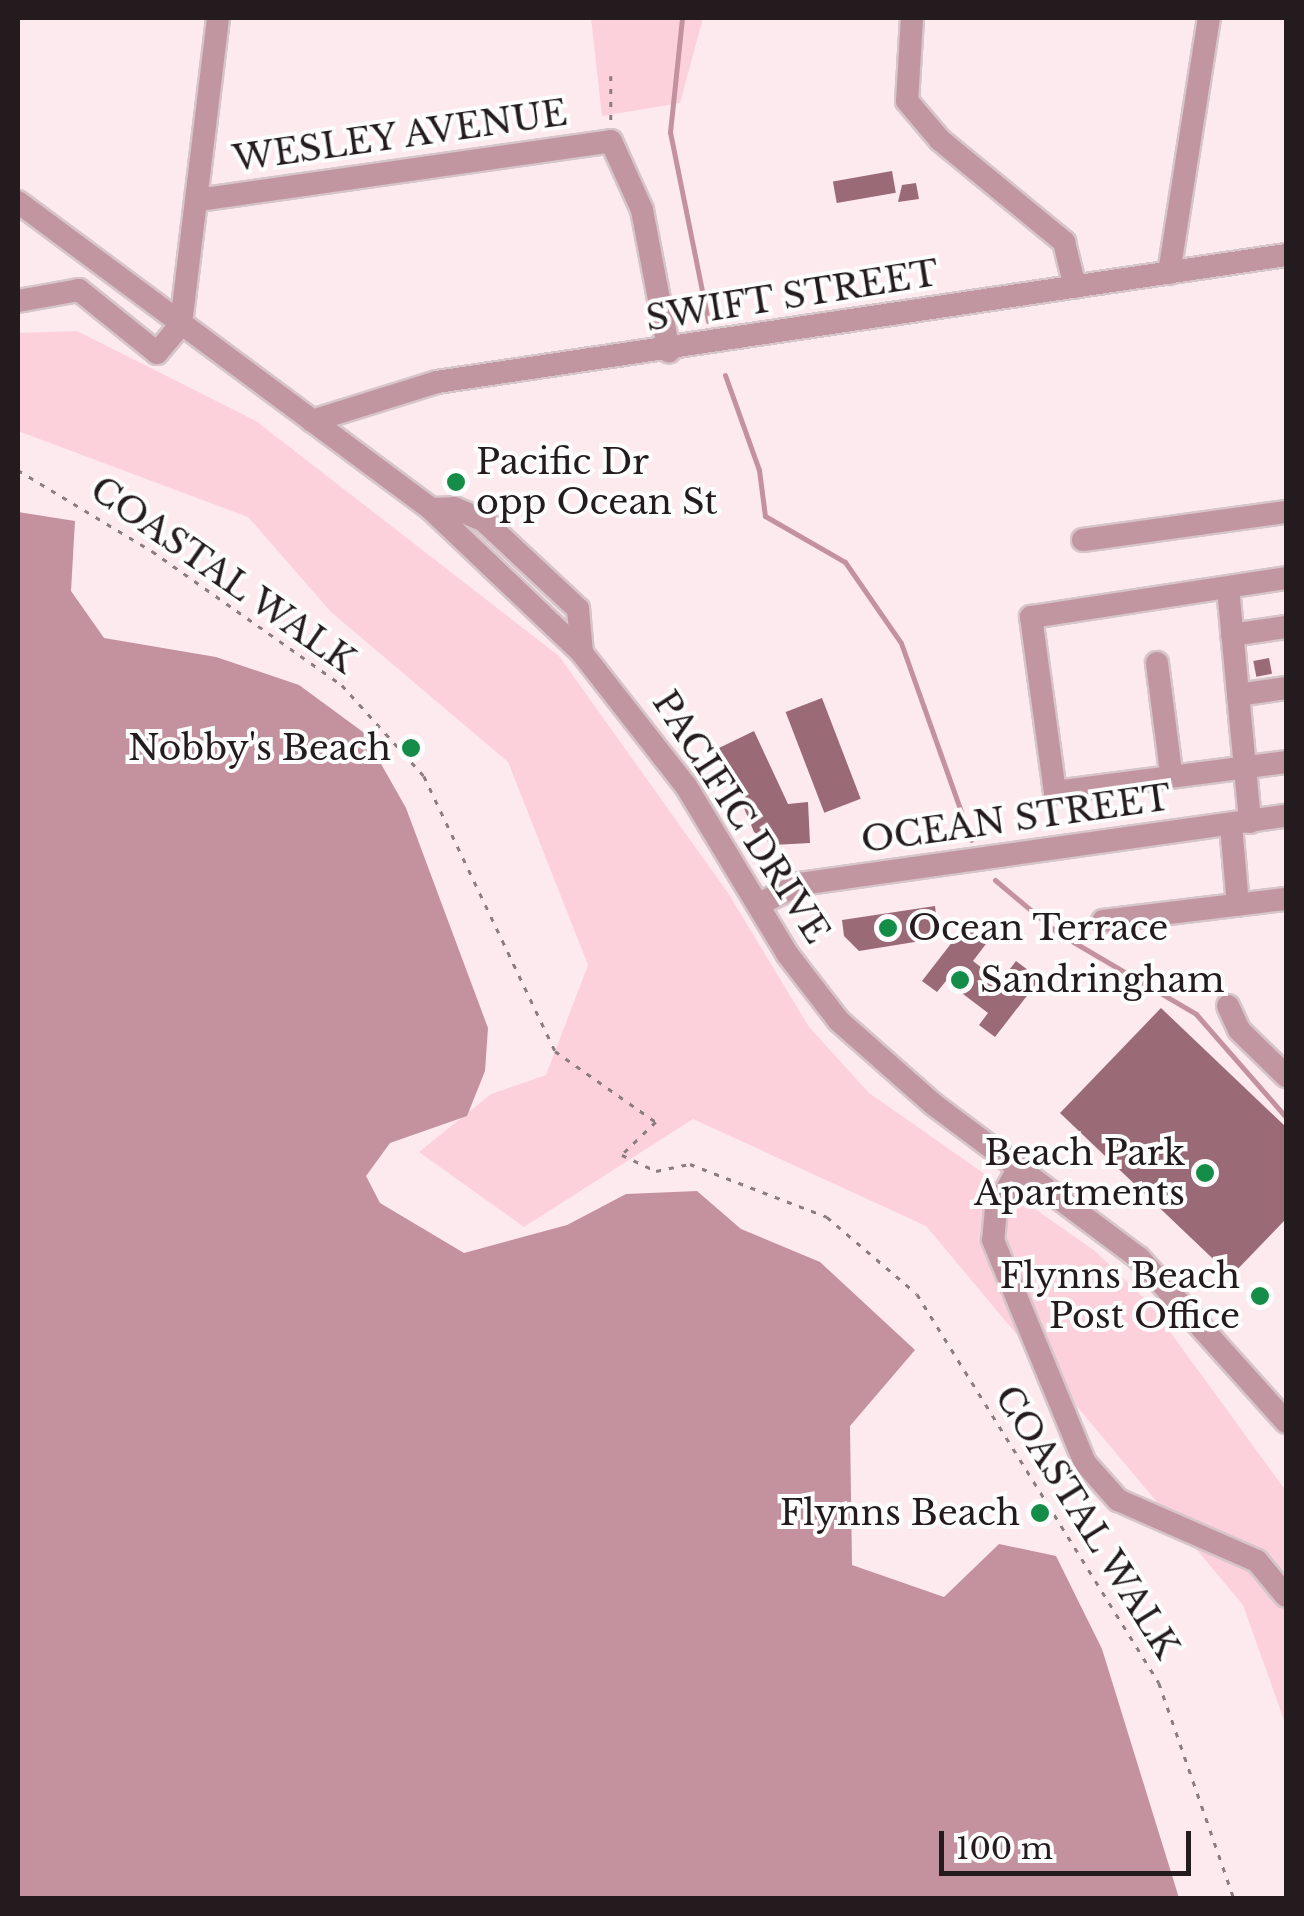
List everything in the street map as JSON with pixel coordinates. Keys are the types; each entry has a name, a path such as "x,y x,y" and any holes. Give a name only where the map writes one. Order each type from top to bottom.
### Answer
{"street":[{"path":"18,301 79,290 157,353 172,317 198,200 218,18"},
{"path":"912,18 907,101 940,140 1064,242 1076,287"},
{"path":"1170,273 1210,18"},
{"path":"612,141 642,210 669,351"},
{"name":"WESLEY AVENUE","path":"198,200 612,141"},
{"path":"18,202 312,420"},
{"name":"SWIFT STREET","path":"312,420 413,387 1286,255"},
{"name":"PACIFIC DRIVE","path":"312,420 431,509 454,508 484,521 578,609 582,653 686,786 838,1022 1139,1258 1286,1422"},
{"path":"1083,540 1286,512"},
{"path":"1286,578 1031,617 1055,792 1171,773 1245,769 1286,762"},
{"path":"1228,588 1245,769 1238,905"},
{"path":"1232,635 1286,627"},
{"path":"1157,662 1171,773"},
{"path":"1238,695 1286,688"},
{"name":"OCEAN STREET","path":"760,904 800,884 1286,816"},
{"path":"1102,921 1286,899"},
{"path":"1228,1006 1239,1030 1286,1076"},
{"path":"1020,1166 992,1219 993,1240 1079,1454 1118,1500 1257,1561 1286,1596"}],"path":[{"path":"611,76 612,141"},
{"name":"COASTAL WALK","path":"18,470 152,551 342,685 424,776 555,1052 656,1122 622,1155 656,1171 690,1164 828,1217 917,1294 1159,1683 1234,1898"}],"shaded area":[{"path":"591,18 703,18 680,103 602,116"},
{"path":"77,331 256,421 559,656 728,893 809,1027 869,1093 1095,1251 1149,1303 1286,1491 1286,1726 1243,1605 926,1226 693,1119 524,1227 419,1152 491,1094 546,1075 588,965 508,762 331,612 248,517 18,431 18,333"},
{"path":"18,512 75,521 71,591 104,638 216,657 299,685 363,732 406,808 488,1028 485,1071 467,1116 390,1143 366,1176 380,1203 464,1253 567,1225 626,1194 697,1191 741,1229 820,1262 915,1350 850,1426 852,1565 944,1597 999,1544 1056,1556 1102,1649 1179,1898 18,1898"}],"building":[{"path":"892,171 896,193 837,203 833,181"},
{"path":"916,183 919,199 898,202 902,185"},
{"path":"1269,658 1272,674 1256,677 1253,661"},
{"path":"822,698 861,799 824,813 786,712"},
{"path":"754,731 788,804 808,802 810,843 773,845 754,832 719,748"},
{"name":"Ocean Terrace","path":"935,906 937,923 927,940 859,951 844,936 842,920"},
{"name":"Sandringham","path":"967,923 989,940 973,961 1000,982 1016,961 1040,979 995,1037 979,1025 988,1013 946,981 937,992 922,981"},
{"name":"Beach Park Apartments","path":"1161,1008 1286,1127 1286,1219 1231,1276 1060,1113"}],"waterway":[{"path":"682,18 670,132 708,321"},
{"path":"725,375 759,470 765,516 845,562 901,643 971,840"},
{"path":"995,880 1058,933 1196,1014 1286,1117"}],"place":[{"name":"Pacific Dr opp Ocean St","path":"456,482"},
{"name":"Nobby's Beach","path":"411,748"},
{"name":"Ocean Terrace","path":"888,928"},
{"name":"Sandringham","path":"960,980"},
{"name":"Beach Park Apartments","path":"1205,1173"},
{"name":"Flynns Beach Post Office","path":"1260,1296"},
{"name":"Flynns Beach","path":"1040,1513"}]}
